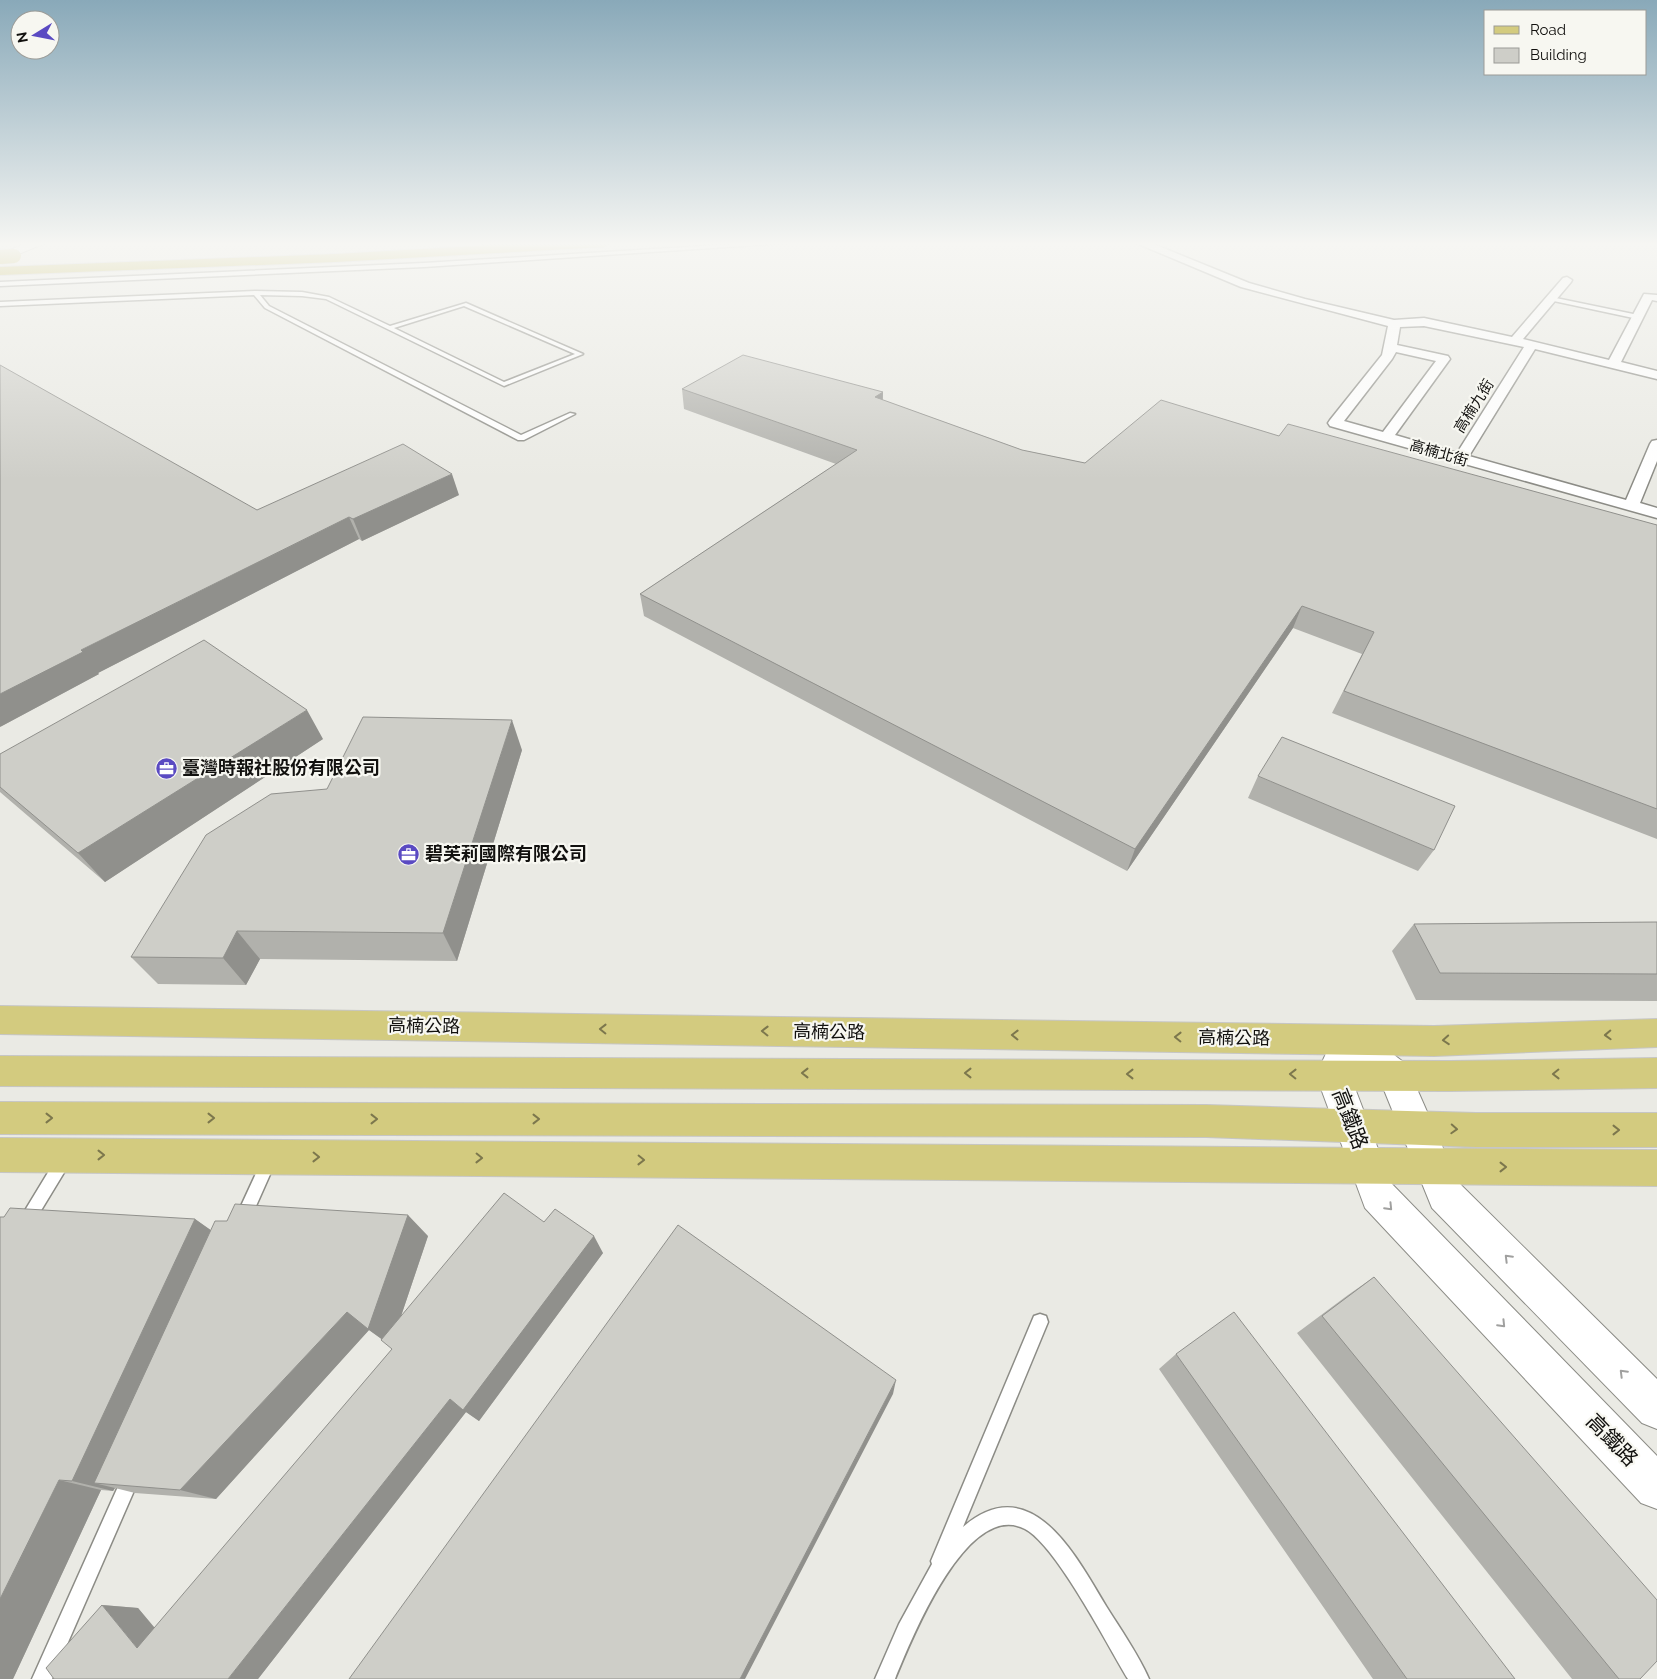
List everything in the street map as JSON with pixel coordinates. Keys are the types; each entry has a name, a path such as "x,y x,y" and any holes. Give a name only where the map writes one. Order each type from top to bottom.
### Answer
{"main road":[{"name":"高楠公路","path":"0,1020 1434,1041 1657,1033"},
{"name":"高楠公路","path":"0,1071 1333,1075 1657,1073"},
{"path":"0,1118 1186,1121 1476,1130 1657,1130"},
{"path":"0,1154 1367,1164 1657,1168"}],"street":[{"path":"1384,321 1394,324 1424,322 1515,341 1657,375"},
{"path":"1515,341 1532,321"},
{"path":"1613,365 1636,321"},
{"name":"高楠北街","path":"1394,324 1388,356 1334,423 1657,513"},
{"name":"高楠九街","path":"1460,459 1531,346"},
{"path":"1386,438 1444,359 1391,347"},
{"path":"1631,506 1657,444"},
{"path":"1349,1040 1394,1075 1445,1195 1657,1408"},
{"name":"高鐵路","path":"1349,1040 1333,1075 1378,1195 1657,1487"}],"lane":[{"path":"295,321 521,438 572,414"},
{"path":"376,321 504,384 580,354 504,321"},
{"path":"390,328 410,321"},
{"path":"20,1232 66,1155"},
{"path":"235,1237 271,1156"},
{"path":"885,1679 904,1633 932,1581 1040,1322"},
{"path":"42,1679 137,1463"},
{"path":"932,1581 960,1541 987,1519 1009,1514 1028,1521 1052,1542 1074,1573 1139,1679"}],"building":[{"path":"743,355 883,392 875,397 1022,450 1085,463 1161,400 1279,436 1288,424 1657,525 1657,809 1344,691 1374,632 1302,606 1135,849 640,594 857,450 682,389"},
{"path":"0,365 257,510 403,444 452,474 353,519 349,517 81,650 83,652 0,694"},
{"name":"臺灣時報社股份有限公司","path":"204,640 307,710 78,853 0,787 0,754"},
{"path":"363,717 512,720 443,933 237,931 223,958 131,957 206,835 271,794 327,789"},
{"path":"1282,737 1455,806 1434,850 1258,776"},
{"path":"1657,922 1657,974 1440,973 1414,924"},
{"path":"504,1193 544,1222 555,1209 594,1236 463,1410 450,1399 228,1679 54,1679 46,1668 102,1605 137,1648 392,1349 381,1340"},
{"path":"235,1204 408,1215 368,1329 347,1312 180,1490 94,1483 215,1221 227,1221"},
{"path":"10,1208 195,1219 72,1481 59,1480 0,1599 0,1217 4,1217"},
{"path":"678,1225 896,1380 740,1679 349,1679"},
{"path":"1374,1277 1657,1600 1657,1661 1640,1679 1619,1679 1322,1316"},
{"path":"1234,1312 1515,1679 1407,1679 1176,1354"}],"place":[{"name":"臺灣時報社股份有限公司","path":"166,768"},
{"name":"碧芙莉國際有限公司","path":"409,854"}]}
